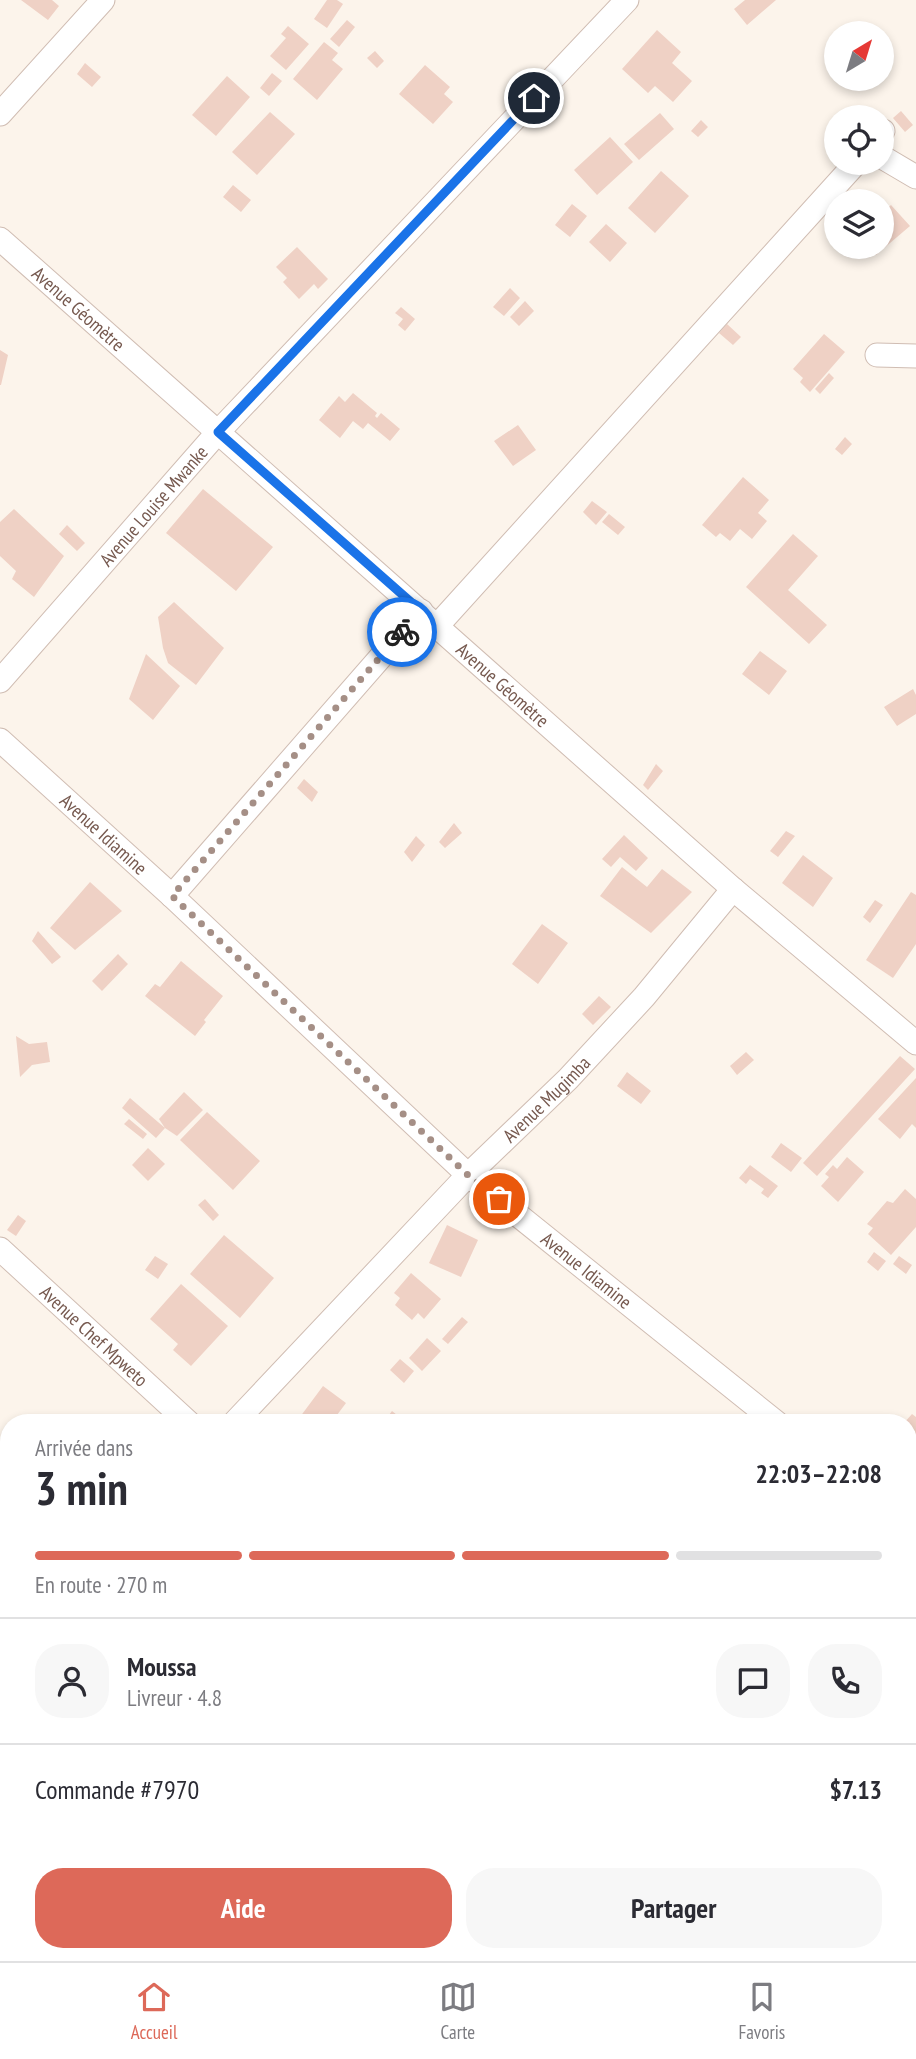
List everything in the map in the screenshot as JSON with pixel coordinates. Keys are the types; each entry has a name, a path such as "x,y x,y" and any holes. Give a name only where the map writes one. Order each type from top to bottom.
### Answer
{"street":[{"path":"0,114 103,0"},
{"name":"Avenue Louise Mwanke","path":"0,681 218,432 627,0"},
{"path":"894,164 916,177"},
{"path":"172,896 845,175"},
{"name":"Avenue Géomètre","path":"0,239 733,889 916,1043"},
{"path":"877,355 916,356"},
{"name":"Avenue Idiamine","path":"0,740 172,896 468,1175 766,1414"},
{"name":"Avenue Mugimba","path":"242,1414 468,1175 568,1079 644,997 733,889"},
{"name":"Avenue Chef Mpweto","path":"0,1249 179,1414"}],"building":[{"path":"21,0 52,0 59,6 48,20"},
{"path":"327,0 337,0 343,4 327,28 314,19"},
{"path":"745,0 776,0 747,25 734,9"},
{"path":"347,20 355,27 339,47 330,39"},
{"path":"288,26 309,44 286,70 270,56 286,38 281,34"},
{"path":"657,30 681,52 672,63 692,81 673,102 655,86 648,93 622,69"},
{"path":"324,42 338,53 332,60 343,69 317,100 293,79"},
{"path":"375,51 384,61 377,68 367,58"},
{"path":"85,63 101,77 92,87 77,74"},
{"path":"425,65 450,87 444,94 453,102 433,124 399,94"},
{"path":"272,73 282,81 269,96 260,88"},
{"path":"227,76 250,97 216,136 192,115"},
{"path":"901,111 913,125 905,132 894,117"},
{"path":"270,112 295,134 257,175 232,152"},
{"path":"660,113 674,129 639,160 624,144"},
{"path":"701,120 708,127 698,137 691,131"},
{"path":"610,137 633,162 597,195 574,170"},
{"path":"661,171 689,196 655,233 628,208"},
{"path":"233,185 251,200 241,212 223,197"},
{"path":"572,204 587,216 570,237 555,225"},
{"path":"894,208 910,226 894,240"},
{"path":"606,224 627,243 610,262 589,242"},
{"path":"297,247 328,279 318,289 314,284 299,299 283,282 287,278 276,267"},
{"path":"510,288 520,298 504,316 493,307"},
{"path":"525,301 534,311 519,326 510,317"},
{"path":"401,307 415,319 405,331 398,325 403,319 395,313"},
{"path":"727,324 741,337 733,345 719,333"},
{"path":"824,334 845,352 810,392 800,382 803,378 793,369"},
{"path":"0,350 8,355 1,385 0,385"},
{"path":"829,373 834,378 820,394 815,389"},
{"path":"353,393 377,413 377,418 381,413 400,429 390,441 368,423 363,429 353,421 340,438 319,420 339,396 345,402"},
{"path":"518,425 536,450 513,466 494,441"},
{"path":"845,437 852,444 842,455 835,449"},
{"path":"743,477 769,500 758,513 767,521 752,539 740,529 730,541 720,533 716,537 702,525"},
{"path":"203,489 273,547 236,591 166,533"},
{"path":"592,501 607,512 596,525 583,512"},
{"path":"14,509 64,556 34,597 12,579 16,571 0,556 0,522"},
{"path":"609,514 625,527 618,535 602,522"},
{"path":"67,525 85,543 77,551 59,534"},
{"path":"793,534 818,556 788,590 827,625 809,644 746,587"},
{"path":"174,602 224,648 196,685 168,663 163,648 158,617"},
{"path":"760,651 787,671 769,695 742,674"},
{"path":"146,654 180,686 153,720 129,699"},
{"path":"913,689 916,695 916,714 897,726 884,707"},
{"path":"656,764 663,771 648,790 643,785"},
{"path":"304,779 318,792 312,802 297,788"},
{"path":"454,823 462,833 445,848 439,842"},
{"path":"786,831 795,836 778,857 770,851"},
{"path":"624,835 648,858 636,871 620,857 611,867 602,859"},
{"path":"416,836 425,845 412,862 404,852"},
{"path":"803,855 833,878 813,907 782,883"},
{"path":"622,867 647,887 662,869 692,892 651,933 600,896"},
{"path":"90,882 122,911 75,950 50,928"},
{"path":"911,892 916,895 916,944 893,978 866,960"},
{"path":"875,900 883,905 870,923 863,917"},
{"path":"542,924 568,943 538,984 512,964"},
{"path":"38,931 61,957 52,964 32,941"},
{"path":"118,954 128,964 102,991 92,981"},
{"path":"181,961 223,996 195,1036 145,996 155,984 160,987"},
{"path":"599,996 611,1007 593,1025 582,1014"},
{"path":"16,1036 29,1044 47,1042 50,1062 32,1065 20,1077"},
{"path":"746,1052 754,1060 737,1075 730,1066"},
{"path":"900,1056 915,1069 817,1176 803,1163"},
{"path":"627,1072 651,1091 641,1104 617,1086"},
{"path":"916,1078 916,1128 912,1124 900,1139 878,1119"},
{"path":"184,1092 203,1110 177,1136 165,1128 159,1119"},
{"path":"130,1098 165,1128 156,1138 122,1108"},
{"path":"207,1112 260,1161 233,1190 180,1140"},
{"path":"129,1119 147,1134 143,1139 124,1124"},
{"path":"781,1143 802,1158 791,1172 771,1157"},
{"path":"148,1148 165,1164 148,1181 132,1165"},
{"path":"847,1157 864,1172 838,1202 821,1186 829,1177 825,1174 833,1165 837,1169"},
{"path":"750,1165 778,1186 768,1198 761,1193 764,1189 750,1179 746,1184 739,1178"},
{"path":"905,1189 916,1199 916,1227 891,1255 868,1234 873,1228 867,1224 887,1201 893,1203"},
{"path":"205,1199 219,1215 213,1221 198,1205"},
{"path":"18,1215 26,1221 16,1236 7,1230"},
{"path":"447,1225 478,1240 461,1277 429,1263"},
{"path":"224,1235 274,1278 240,1318 190,1274"},
{"path":"874,1252 886,1261 878,1271 867,1262"},
{"path":"155,1256 168,1264 158,1279 145,1270"},
{"path":"899,1256 912,1265 906,1274 893,1264"},
{"path":"411,1273 441,1299 424,1319 418,1313 412,1320 395,1305 400,1298 394,1293"},
{"path":"181,1284 228,1326 191,1366 173,1350 178,1344 150,1319"},
{"path":"462,1317 468,1322 448,1344 442,1339"},
{"path":"427,1338 441,1351 422,1371 409,1358"},
{"path":"400,1359 414,1371 404,1383 390,1370"},
{"path":"323,1386 346,1403 338,1414 302,1414"}],"way so far":[{"path":"402,632 172,896 468,1175 499,1199"}],"route":[{"path":"402,632 421,611 218,432 534,98"}]}
